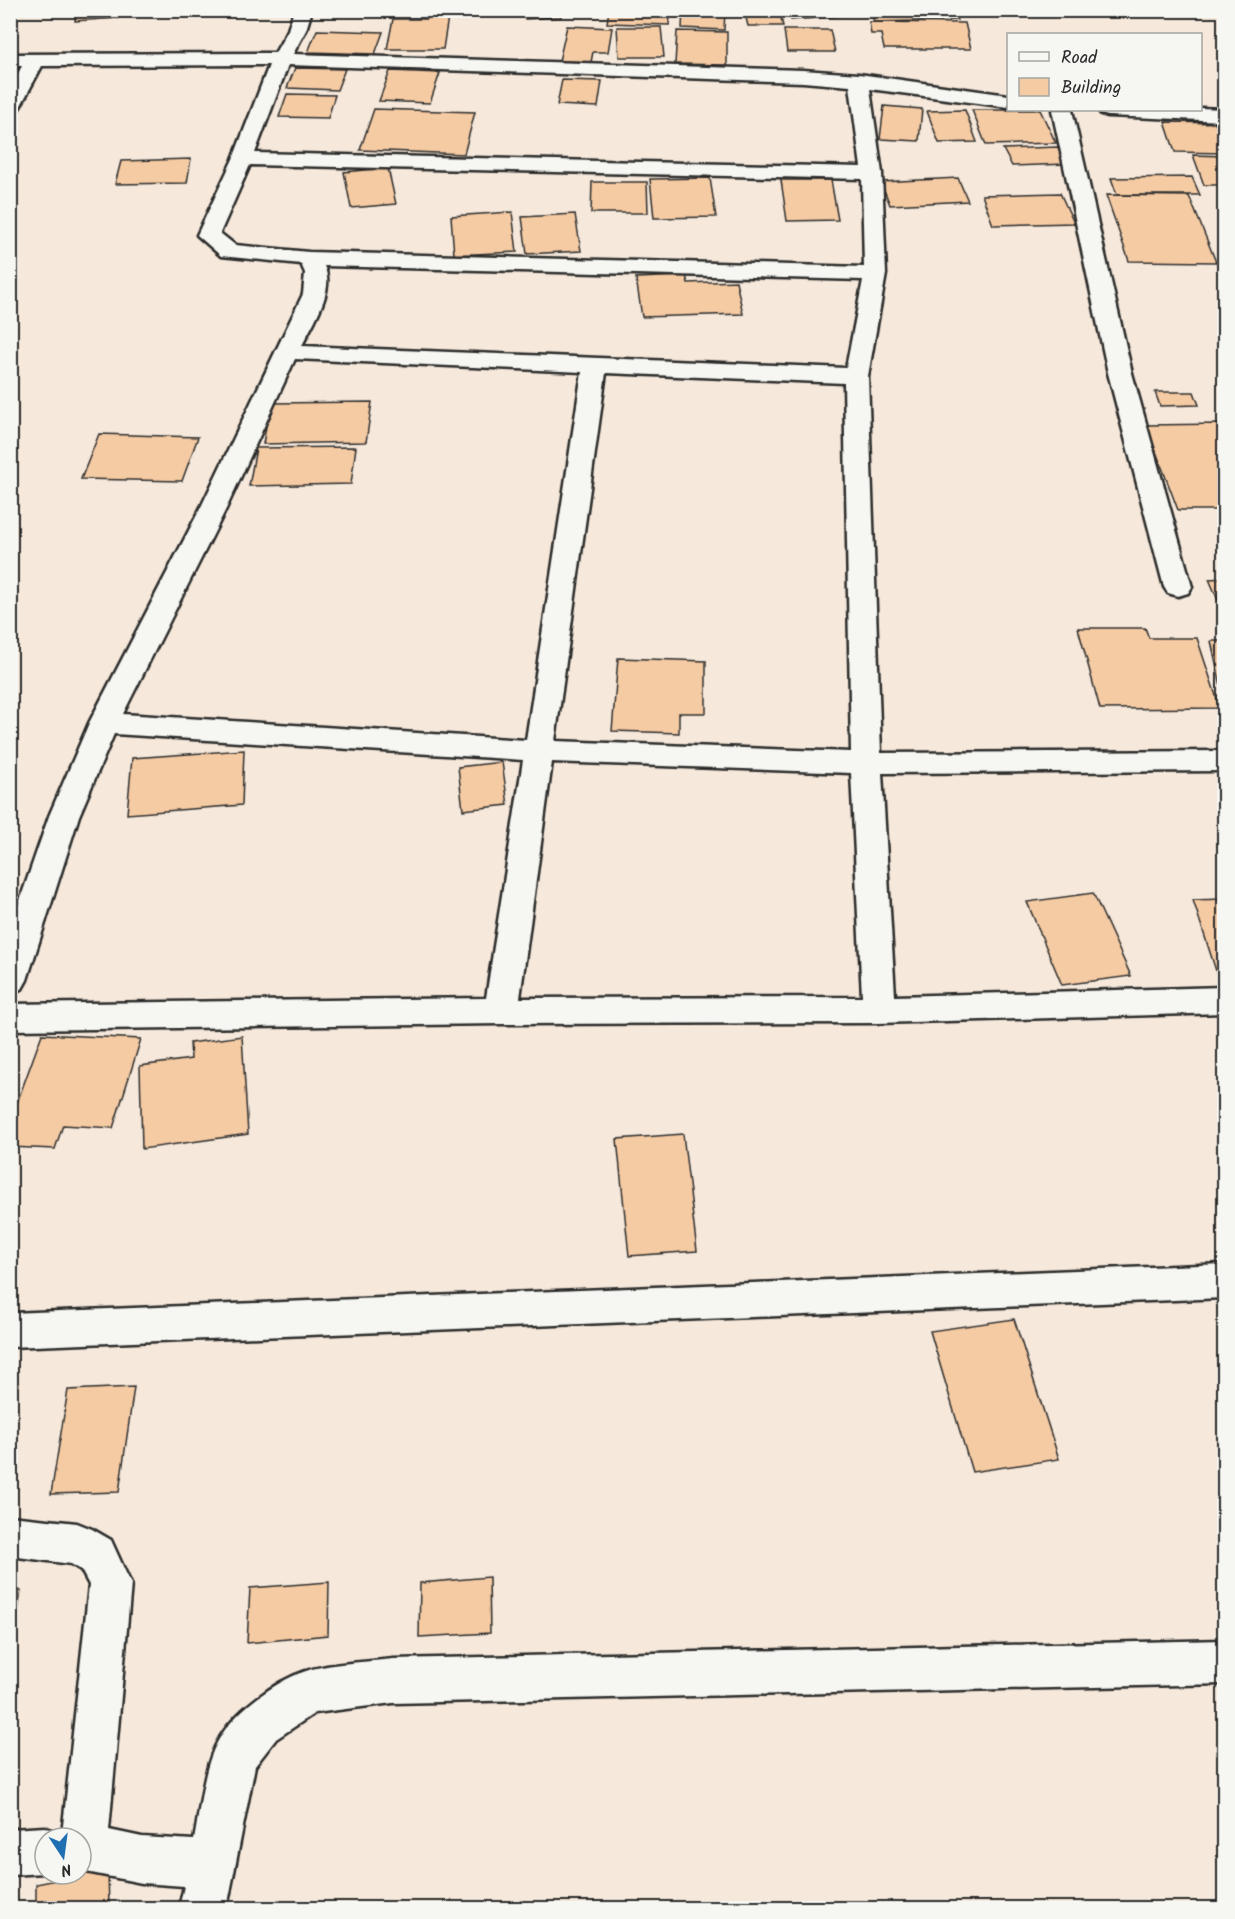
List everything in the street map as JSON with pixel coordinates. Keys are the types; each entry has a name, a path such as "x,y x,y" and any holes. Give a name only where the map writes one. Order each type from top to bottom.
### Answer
{"street":[{"path":"303,10 297,30 282,59 243,159 208,235 229,251 309,259 875,274"},
{"path":"10,60 282,59 803,76 859,80 915,90 1007,101"},
{"path":"10,107 35,60"},
{"path":"859,80 872,173 875,274 856,376 866,763 879,1010"},
{"path":"1062,111 1120,373 1178,587"},
{"path":"1131,111 1224,115"},
{"path":"243,159 872,173"},
{"path":"10,981 64,816 104,723 213,509 314,294 316,273 309,259"},
{"path":"287,352 856,376"},
{"path":"501,1011 595,365"},
{"path":"104,723 540,751 866,763 1224,761"},
{"path":"10,1017 501,1011 879,1010 1224,1000"},
{"path":"10,1330 1224,1281"},
{"path":"10,1536 77,1544 96,1555 110,1584 73,1826"},
{"path":"203,1908 210,1864 234,1756 260,1723 308,1692 393,1681 1224,1662"},
{"path":"10,1852 33,1851"},
{"path":"93,1853 142,1860 210,1864"}],"building":[{"path":"76,10 118,10 118,18 75,21"},
{"path":"145,10 191,10 145,13"},
{"path":"460,10 504,10 503,17 459,16"},
{"path":"523,10 559,10 561,17 525,19"},
{"path":"609,10 671,10 669,25 607,23"},
{"path":"683,10 725,10 724,30 682,28"},
{"path":"744,10 779,10 783,26 748,26"},
{"path":"786,10 838,10 841,16 791,20"},
{"path":"870,10 953,10 957,20 874,22"},
{"path":"428,17 448,17 443,49 387,49 393,19 427,19"},
{"path":"869,22 965,23 971,49 884,49 881,34 871,34"},
{"path":"567,26 612,28 608,52 593,52 591,62 559,61"},
{"path":"617,27 661,27 664,57 619,57"},
{"path":"317,30 383,32 375,54 308,52"},
{"path":"784,30 830,30 835,52 787,52"},
{"path":"677,31 727,32 727,65 675,64"},
{"path":"295,68 345,69 337,90 287,88"},
{"path":"390,71 440,73 430,103 379,101"},
{"path":"562,80 602,81 598,107 557,105"},
{"path":"287,94 335,95 328,118 279,117"},
{"path":"884,106 922,109 919,141 880,139"},
{"path":"374,109 475,112 464,154 360,150"},
{"path":"965,110 977,142 939,143 927,111"},
{"path":"972,110 1040,111 1056,143 986,145"},
{"path":"1165,122 1224,123 1224,153 1175,152"},
{"path":"1058,147 1067,164 1012,166 1003,149"},
{"path":"1193,155 1224,156 1224,185 1204,185"},
{"path":"191,159 187,183 115,184 121,161"},
{"path":"388,168 396,204 351,208 344,172"},
{"path":"1192,177 1200,195 1117,195 1111,178"},
{"path":"710,178 716,217 654,218 650,179"},
{"path":"958,178 968,201 890,205 881,182"},
{"path":"781,180 831,180 838,220 787,221"},
{"path":"592,182 647,182 648,213 591,213"},
{"path":"1060,193 1074,223 993,225 982,195"},
{"path":"1106,195 1189,196 1216,262 1129,261"},
{"path":"512,212 517,252 454,255 451,216"},
{"path":"575,214 581,251 527,254 522,217"},
{"path":"686,276 688,283 736,281 743,314 642,317 636,278"},
{"path":"1155,392 1194,392 1199,405 1160,406"},
{"path":"372,402 366,442 263,444 270,403"},
{"path":"1224,424 1224,510 1178,510 1146,425"},
{"path":"99,434 198,437 182,481 81,479"},
{"path":"356,447 351,484 249,486 256,448"},
{"path":"1224,578 1224,614 1209,579"},
{"path":"1078,628 1145,628 1149,638 1197,638 1220,708 1100,709"},
{"path":"1211,641 1224,641 1224,699"},
{"path":"618,658 706,661 706,713 679,713 679,733 612,731"},
{"path":"244,750 242,805 127,814 132,758"},
{"path":"502,762 508,805 463,810 458,767"},
{"path":"1093,893 1131,976 1062,985 1027,902"},
{"path":"1224,899 1224,976 1218,977 1193,900"},
{"path":"42,1034 141,1039 113,1128 63,1125 55,1149 10,1147 10,1122"},
{"path":"242,1036 248,1134 142,1149 140,1066 191,1059 190,1043"},
{"path":"683,1134 697,1251 629,1256 617,1139"},
{"path":"1014,1319 1059,1459 972,1472 930,1331"},
{"path":"134,1387 119,1492 51,1494 68,1390"},
{"path":"489,1577 490,1633 419,1637 420,1583"},
{"path":"329,1582 328,1635 247,1643 250,1588"},
{"path":"21,1591 11,1656 10,1656 10,1592"},
{"path":"108,1870 109,1908 36,1908 36,1886 93,1886 93,1873"}]}
